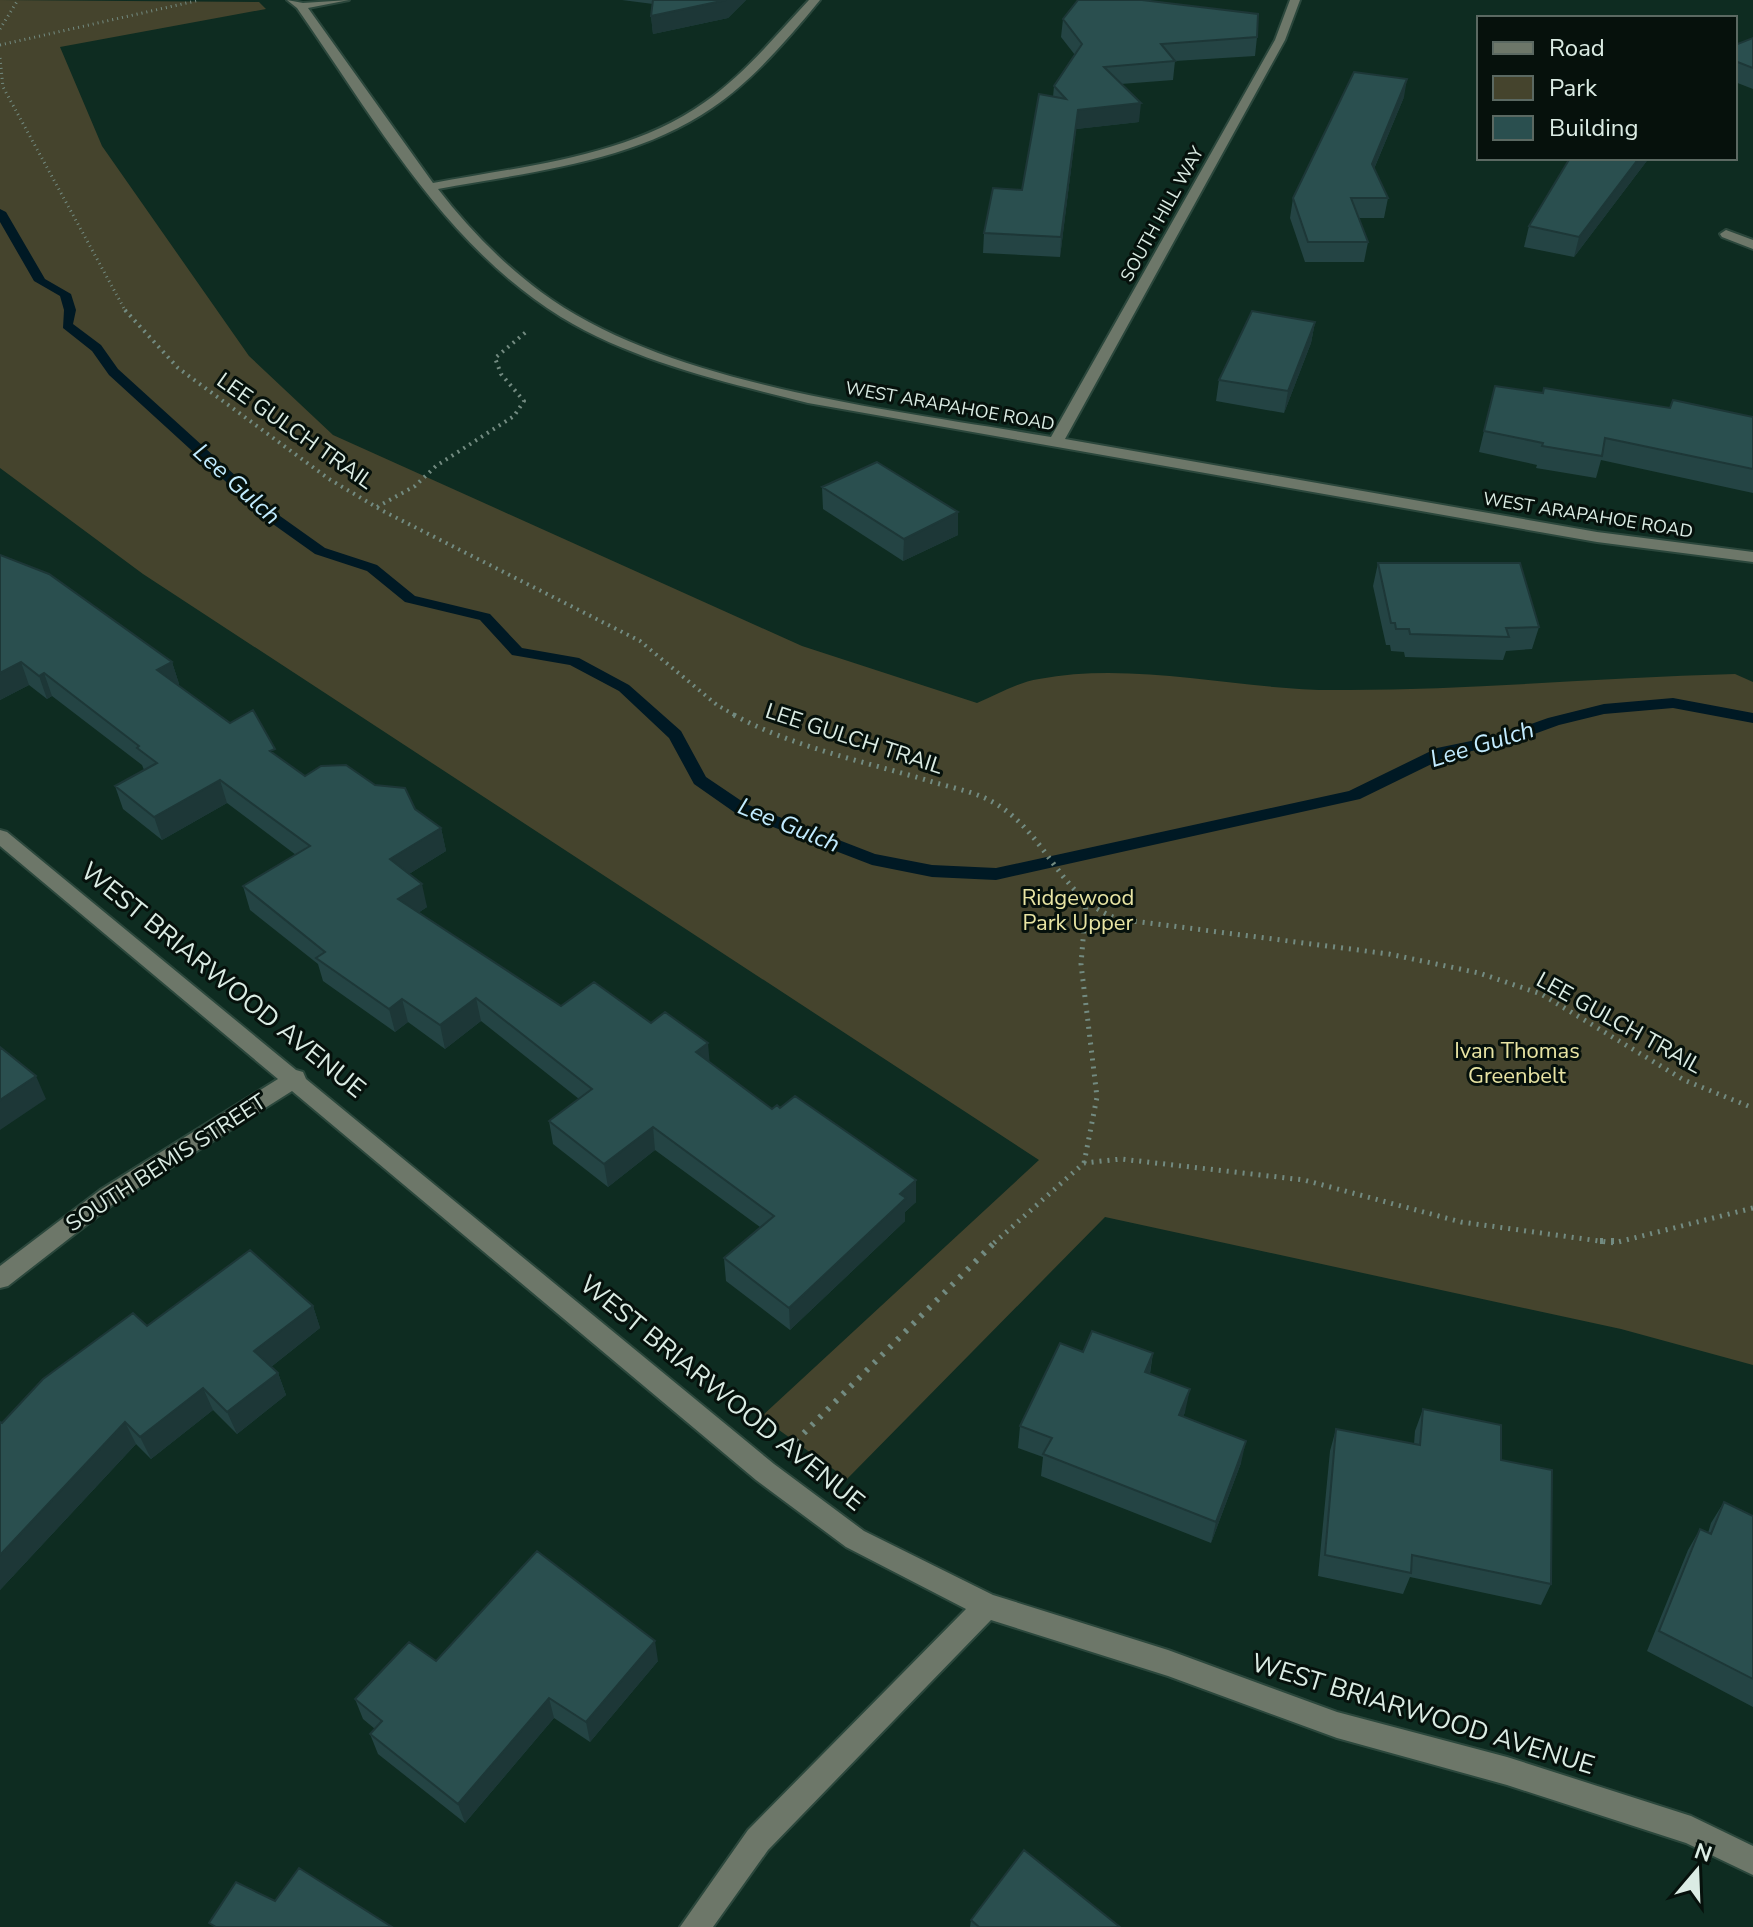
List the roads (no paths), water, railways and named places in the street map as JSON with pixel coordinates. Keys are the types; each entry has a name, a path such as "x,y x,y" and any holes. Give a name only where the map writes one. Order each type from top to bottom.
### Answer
{"street":[{"path":"297,3 344,0"},
{"path":"431,187 576,156 674,125 707,106 729,87 815,0"},
{"name":"SOUTH HILL WAY","path":"1055,444 1280,40 1295,0"},
{"name":"WEST ARAPAHOE ROAD","path":"297,3 431,187 506,271 568,315 706,372 808,399 1055,444 1597,537 1753,557"},
{"path":"1726,234 1753,245"},
{"name":"WEST BRIARWOOD AVENUE","path":"0,836 296,1078 765,1472 855,1539 987,1606 1168,1663 1337,1725 1507,1771 1691,1830 1753,1861"},
{"name":"SOUTH BEMIS STREET","path":"0,1279 108,1196 296,1078"},
{"path":"695,1927 758,1840 987,1606"}],"waterway":[{"name":"Lee Gulch","path":"0,212 40,281 65,294 70,310 67,325 97,348 113,372 275,519 320,551 372,568 410,599 485,617 517,652 574,661 624,688 675,735 700,780 740,808 872,859 932,871 996,874 1354,795 1443,752 1504,739 1554,721 1604,709 1673,703 1753,718"}],"park label":[{"name":"Ridgewood Park Upper","path":"1078,910"},
{"name":"Ivan Thomas Greenbelt","path":"1517,1064"}]}
